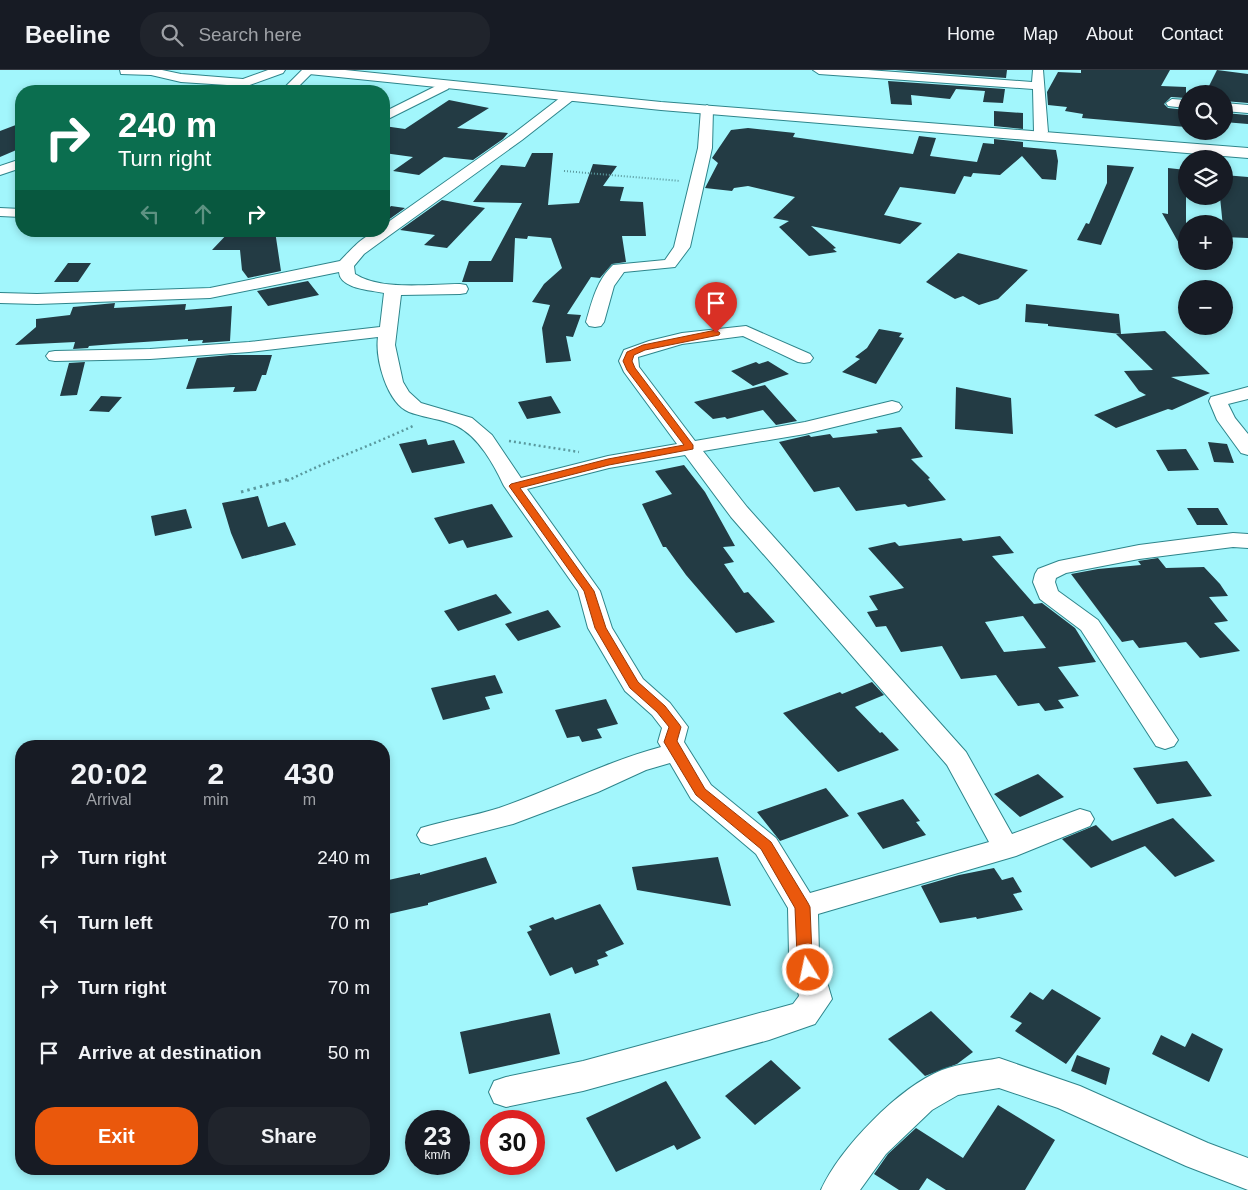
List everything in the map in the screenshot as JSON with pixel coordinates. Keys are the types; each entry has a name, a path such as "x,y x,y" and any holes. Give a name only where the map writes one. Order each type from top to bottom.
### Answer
{"main road":[{"path":"309,70 444,86 1248,153"},
{"path":"337,70 448,83 814,116 1248,149"}],"street":[{"path":"240,85 279,70"},
{"path":"293,85 309,70"},
{"path":"819,70 1038,86"},
{"path":"1038,70 1041,132"},
{"path":"125,71 151,71 181,78 249,82 253,85"},
{"path":"390,114 444,86"},
{"path":"390,227 531,129 569,97"},
{"path":"1172,103 1178,103"},
{"path":"1233,108 1248,109"},
{"path":"595,322 604,292 618,268 661,265 673,260 684,239 705,148 707,109"},
{"path":"0,171 15,165"},
{"path":"0,175 15,175"},
{"path":"0,212 15,213"},
{"path":"0,298 37,299 210,292 275,281 346,265 358,251 377,237"},
{"path":"346,265 347,276 356,282 393,290 460,289"},
{"path":"393,290 386,346 394,382 401,395 414,407 465,422 485,438 506,469 514,486 589,591 600,628 634,685 661,709 675,727 671,742 701,792 766,846 802,907 804,955 816,999 804,1014 769,1026 583,1076 506,1092"},
{"path":"55,356 150,354 249,347 388,331"},
{"path":"804,358 746,331 736,331 671,341 643,348 630,354 628,361 630,368 739,512 957,759 1006,848"},
{"path":"1248,393 1218,401 1220,411 1241,435 1248,449"},
{"path":"514,486 608,462 805,428 892,407"},
{"path":"1165,740 1090,625 1048,594 1044,582 1046,574 1059,568 1139,552 1233,540 1248,541"},
{"path":"431,835 503,817 588,785 637,763 677,752"},
{"path":"802,907 1006,848 1080,819"},
{"path":"840,1190 874,1143 920,1099 952,1081 1000,1072 1068,1096 1198,1155 1248,1174"}],"path":[{"path":"564,171 696,183"},
{"path":"241,492 284,482 328,461 386,440 438,413"},
{"path":"485,438 566,449 608,462"}],"building":[{"path":"895,70 1007,70 1006,78"},
{"path":"1081,70 1170,70 1161,86 1178,87 1178,97 1171,97 1164,104 1168,108 1178,109 1178,126 1082,118 1083,114 1065,111 1067,107 1048,105 1047,92 1058,72 1081,73"},
{"path":"1217,70 1248,74 1248,103 1233,102 1233,85 1210,85"},
{"path":"888,81 1005,89 1003,103 983,102 985,91 956,89 950,99 911,95 912,105 891,104"},
{"path":"449,100 489,108 457,128 508,133 503,139 473,160 444,157 419,175 393,171 413,157 390,154 390,127 405,129"},
{"path":"994,111 1023,113 1023,129 994,126"},
{"path":"1233,114 1248,115 1248,124 1233,123"},
{"path":"15,125 15,151 0,157 0,131"},
{"path":"748,128 795,133 793,137 913,154 919,136 936,138 930,156 977,162 983,143 994,144 994,139 1023,142 1023,147 1056,150 1058,161 1056,180 1042,179 1022,156 1000,175 973,173 971,177 964,176 955,194 900,187 884,215 922,223 900,244 811,226 836,248 833,249 837,252 809,256 779,227 789,221 773,218 795,197 748,186 734,188 732,191 705,188 718,163 712,158 731,130"},
{"path":"532,153 553,153 548,205 579,203 593,164 617,166 603,186 624,187 620,201 643,202 646,236 622,236 626,262 612,264 600,278 591,277 567,314 581,315 573,337 566,336 571,361 546,363 542,328 550,305 532,302 544,284 562,268 551,238 528,236 527,239 515,238 513,282 462,282 469,261 491,261 522,203 473,202 501,165 525,167"},
{"path":"1107,165 1134,167 1101,245 1077,240 1086,223 1089,224 1107,183"},
{"path":"1168,168 1178,169 1178,205 1186,205 1186,215 1178,215 1178,242 1162,213 1168,214"},
{"path":"1233,176 1248,177 1248,238 1233,237 1233,215 1222,215 1221,205 1233,205"},
{"path":"442,200 485,208 447,248 424,245 435,235 400,230"},
{"path":"391,206 405,208 390,219"},
{"path":"224,237 276,237 281,271 248,278 242,270 240,250 212,250"},
{"path":"958,253 1028,270 998,299 979,305 963,296 955,299 926,282"},
{"path":"68,263 91,263 78,282 54,282"},
{"path":"308,281 319,295 268,306 257,291"},
{"path":"115,303 114,308 186,304 185,310 232,306 230,341 202,343 203,340 188,341 188,339 89,346 88,348 73,349 75,342 15,345 36,327 36,319 70,315 73,307"},
{"path":"1026,304 1119,314 1121,334 1025,322"},
{"path":"879,329 902,333 899,337 904,338 876,384 842,372 860,359 855,357 867,348"},
{"path":"1165,331 1210,374 1171,377 1210,393 1172,410 1168,409 1116,428 1094,415 1146,395 1139,391 1124,371 1153,370 1116,334"},
{"path":"230,355 272,355 266,375 262,375 256,391 233,392 235,387 186,389 197,358"},
{"path":"768,361 789,374 753,386 731,371 756,362 759,364"},
{"path":"85,362 77,395 60,396 69,363"},
{"path":"765,385 797,421 776,425 763,410 727,419 725,417 713,419 694,402"},
{"path":"956,387 1011,398 1013,434 955,429"},
{"path":"101,396 122,397 109,412 89,411"},
{"path":"551,396 561,413 527,419 518,402"},
{"path":"901,427 923,457 911,459 930,478 928,479 946,500 908,507 905,504 856,511 839,487 814,492 779,442 809,435 811,437 830,434 833,438 878,433 876,430"},
{"path":"426,439 428,445 454,440 465,463 412,473 399,444"},
{"path":"1208,442 1227,444 1234,463 1214,462"},
{"path":"1186,449 1199,470 1168,471 1156,450"},
{"path":"684,465 705,492 735,546 723,547 734,562 724,564 744,593 748,592 775,622 736,633 686,575 666,547 663,547 642,504 672,494 655,471"},
{"path":"258,496 268,527 285,522 296,545 242,559 231,533 222,503"},
{"path":"492,504 513,537 467,548 463,540 449,544 434,518"},
{"path":"1187,508 1218,508 1228,525 1197,525"},
{"path":"186,509 192,528 155,536 151,516"},
{"path":"1000,536 1014,553 992,556 1034,604 1042,603 1075,628 1096,662 1058,667 1079,696 1058,700 1064,708 1045,711 1039,703 1018,706 996,675 961,679 942,646 901,652 886,626 876,627 867,612 878,610 869,596 904,588 868,548 895,542 899,546 961,538 963,541","holes":["1023,616 1046,648 1004,652 985,622"]},
{"path":"1158,558 1166,568 1204,567 1220,584 1228,596 1209,597 1228,621 1214,623 1240,651 1200,658 1186,642 1139,648 1133,640 1122,642 1071,574 1098,569 1141,565 1138,561"},
{"path":"496,594 512,613 458,631 444,611"},
{"path":"548,610 561,627 518,641 505,624"},
{"path":"495,675 503,693 485,697 490,709 443,720 431,688"},
{"path":"872,682 884,695 855,707 899,750 838,772 783,713"},
{"path":"606,699 618,724 597,729 602,738 582,742 579,736 567,738 555,710"},
{"path":"1187,761 1212,796 1157,804 1133,768"},
{"path":"1038,774 1064,797 1020,817 994,794"},
{"path":"826,788 849,816 780,841 757,812"},
{"path":"903,799 920,821 916,822 926,835 883,849 857,813"},
{"path":"1173,818 1215,861 1175,877 1145,846 1091,868 1062,839 1096,825 1112,841"},
{"path":"486,857 497,883 428,903 428,905 390,914 390,880 420,873 420,875"},
{"path":"718,857 731,906 637,890 632,867"},
{"path":"994,868 1002,880 1013,877 1022,892 1013,894 1023,910 977,919 976,917 940,923 921,886 959,875"},
{"path":"600,904 624,944 605,952 608,956 597,960 599,965 575,974 572,967 550,976 527,932 532,930 529,926 553,917 555,920"},
{"path":"1052,989 1101,1018 1066,1064 1015,1031 1022,1023 1010,1017 1030,992 1043,1000"},
{"path":"931,1011 973,1052 957,1064 925,1076 888,1039"},
{"path":"550,1013 560,1054 469,1074 460,1032"},
{"path":"1192,1033 1223,1049 1209,1082 1152,1054 1161,1035 1185,1047"},
{"path":"1077,1055 1110,1068 1106,1085 1071,1071"},
{"path":"771,1060 801,1088 755,1125 725,1096"},
{"path":"666,1081 701,1138 677,1150 674,1145 616,1172 586,1118"},
{"path":"998,1105 1055,1140 1025,1190 946,1190 927,1178 919,1190 899,1190 874,1174 888,1154 916,1128 963,1158"}],"route":[{"path":"716,333 643,348 630,354 628,361 630,368 690,447 608,462 514,486 589,591 600,628 634,685 661,709 675,727 671,742 701,792 766,846 802,907 804,955 808,970"}]}
